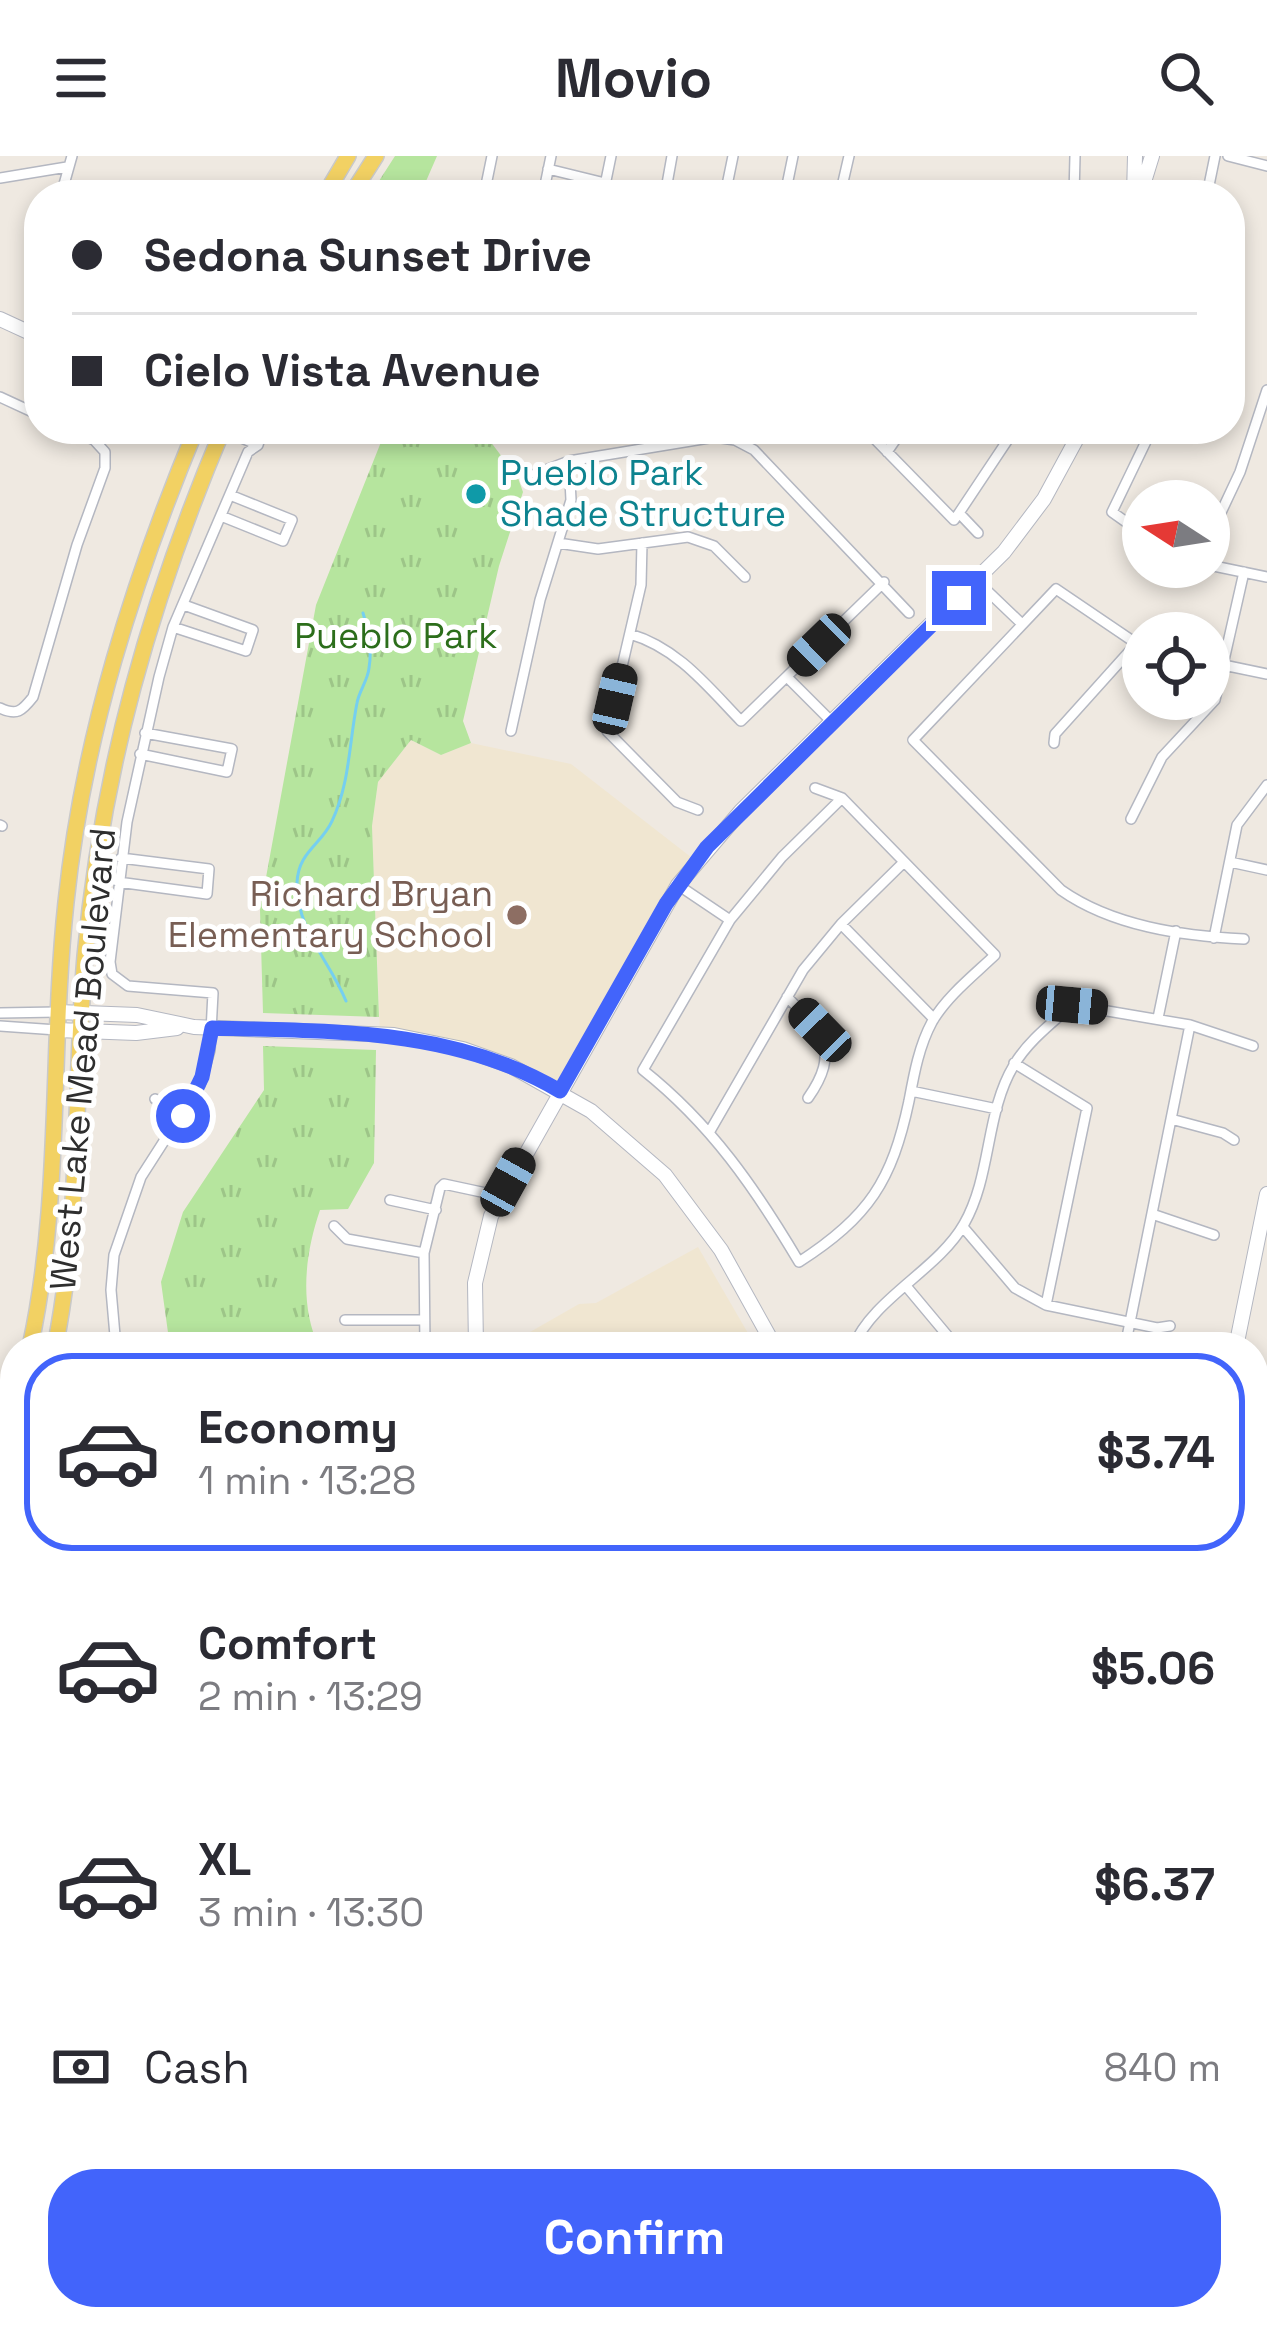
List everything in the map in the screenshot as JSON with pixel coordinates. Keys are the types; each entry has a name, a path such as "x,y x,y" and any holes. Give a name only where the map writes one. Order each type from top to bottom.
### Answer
{"main road":[{"name":"West Lake Mead Boulevard","path":"32,1332 47,1226 66,898 92,742 124,618 190,444"},
{"name":"West Lake Mead Boulevard","path":"57,1332 71,1227 81,1022 103,816 128,694 178,536 216,444"}],"street":[{"path":"546,180 551,156"},
{"path":"1228,156 1267,166"},
{"path":"0,178 69,162"},
{"path":"548,170 577,180"},
{"path":"1230,493 1267,390"},
{"path":"0,709 22,712 33,697 77,545 105,468 105,452 98,444"},
{"path":"535,474 568,460 666,444"},
{"path":"743,444 754,450 884,582 909,613"},
{"path":"879,444 954,520 1005,444"},
{"path":"887,452 893,444"},
{"path":"475,1332 476,1268 500,1196 679,885 741,811 977,581 1044,499 1074,444"},
{"path":"1128,480 1146,444"},
{"path":"115,1332 111,1290 115,1255 141,1177 183,1116 202,1077 213,993 128,986 112,974 121,858 140,754 173,627 248,452 258,445"},
{"path":"511,731 540,600 571,500 568,460"},
{"path":"1122,492 1112,512 1122,519"},
{"path":"221,516 284,542 292,520 230,495"},
{"path":"959,513 978,532"},
{"path":"557,543 598,549 688,537 706,541 746,578"},
{"path":"642,543 641,585 608,731 677,802 698,810"},
{"path":"1230,569 1267,577"},
{"path":"1230,641 1244,572"},
{"path":"977,581 1022,625"},
{"path":"630,634 682,661 742,721 884,582"},
{"path":"1122,635 1056,589 913,740 1060,890 1084,906 1110,917 1176,931 1244,939"},
{"path":"173,627 247,651 254,630 184,604"},
{"path":"1054,743 1055,734 1122,665"},
{"path":"1230,667 1267,674"},
{"path":"787,677 832,722"},
{"path":"1131,819 1162,757 1196,720"},
{"path":"140,754 227,772 232,749 145,733"},
{"path":"1214,938 1242,815 1267,785"},
{"path":"815,788 842,798 995,955 934,1019 920,1047 900,1144 881,1189 826,1245 799,1262 757,1190 710,1131 643,1070 730,920 782,857 842,798"},
{"path":"118,882 207,894 208,869 121,858"},
{"path":"710,1131 787,997 841,924 904,862"},
{"path":"1229,862 1267,870"},
{"path":"679,885 730,920"},
{"path":"841,924 934,1019"},
{"path":"1158,1018 1176,931"},
{"path":"787,997 820,1030 825,1042 819,1083 808,1098"},
{"path":"865,1332 963,1228 980,1192 997,1109 1015,1063 1072,1005 1190,1025 1253,1046"},
{"path":"0,1013 58,1012 81,1022 136,1033 194,1027 376,1034 500,1061 560,1091 626,1138 678,1189 721,1250 767,1332"},
{"path":"0,1026 57,1030 81,1022"},
{"path":"1128,1332 1190,1025"},
{"path":"1015,1063 1087,1108 1046,1305"},
{"path":"911,1091 997,1109"},
{"path":"155,1099 183,1116"},
{"path":"1171,1119 1234,1140"},
{"path":"423,1332 424,1253 440,1188 445,1184 500,1196"},
{"path":"1239,1332 1267,1193"},
{"path":"390,1200 436,1210"},
{"path":"1152,1214 1214,1235"},
{"path":"334,1226 347,1239 424,1253"},
{"path":"963,1228 1015,1288 1046,1305 1157,1328 1170,1325"},
{"path":"906,1286 944,1332"},
{"path":"345,1320 422,1320"}],"shaded area":[{"name":"Richard Bryan Elementary School","path":"411,740 441,755 471,743 571,764 696,861 560,1091 511,1066 380,1034 372,826 378,782"},
{"path":"698,1247 747,1332 530,1332 579,1304 596,1303"}],"green space":[{"path":"395,156 437,156 427,180 380,180"},
{"name":"Pueblo Park","path":"380,444 492,444 523,492 499,566 463,721 471,743 441,755 411,740 378,782 372,826 379,1017 263,1013 260,910 316,605"},
{"path":"263,1046 376,1050 374,1163 348,1209 320,1210 306,1279 313,1332 168,1332 161,1282 183,1212 264,1090"}],"waterway":[{"path":"346,1001 308,931 297,883 301,864 327,829 342,792 357,703 370,661 363,613"}],"place":[{"name":"Pueblo Park Shade Structure","path":"476,494"},
{"name":"Richard Bryan Elementary School","path":"517,915"}],"route":[{"path":"183,1116 202,1077 212,1028 419,1040 500,1061 560,1091 666,904 707,847 959,598"}]}
